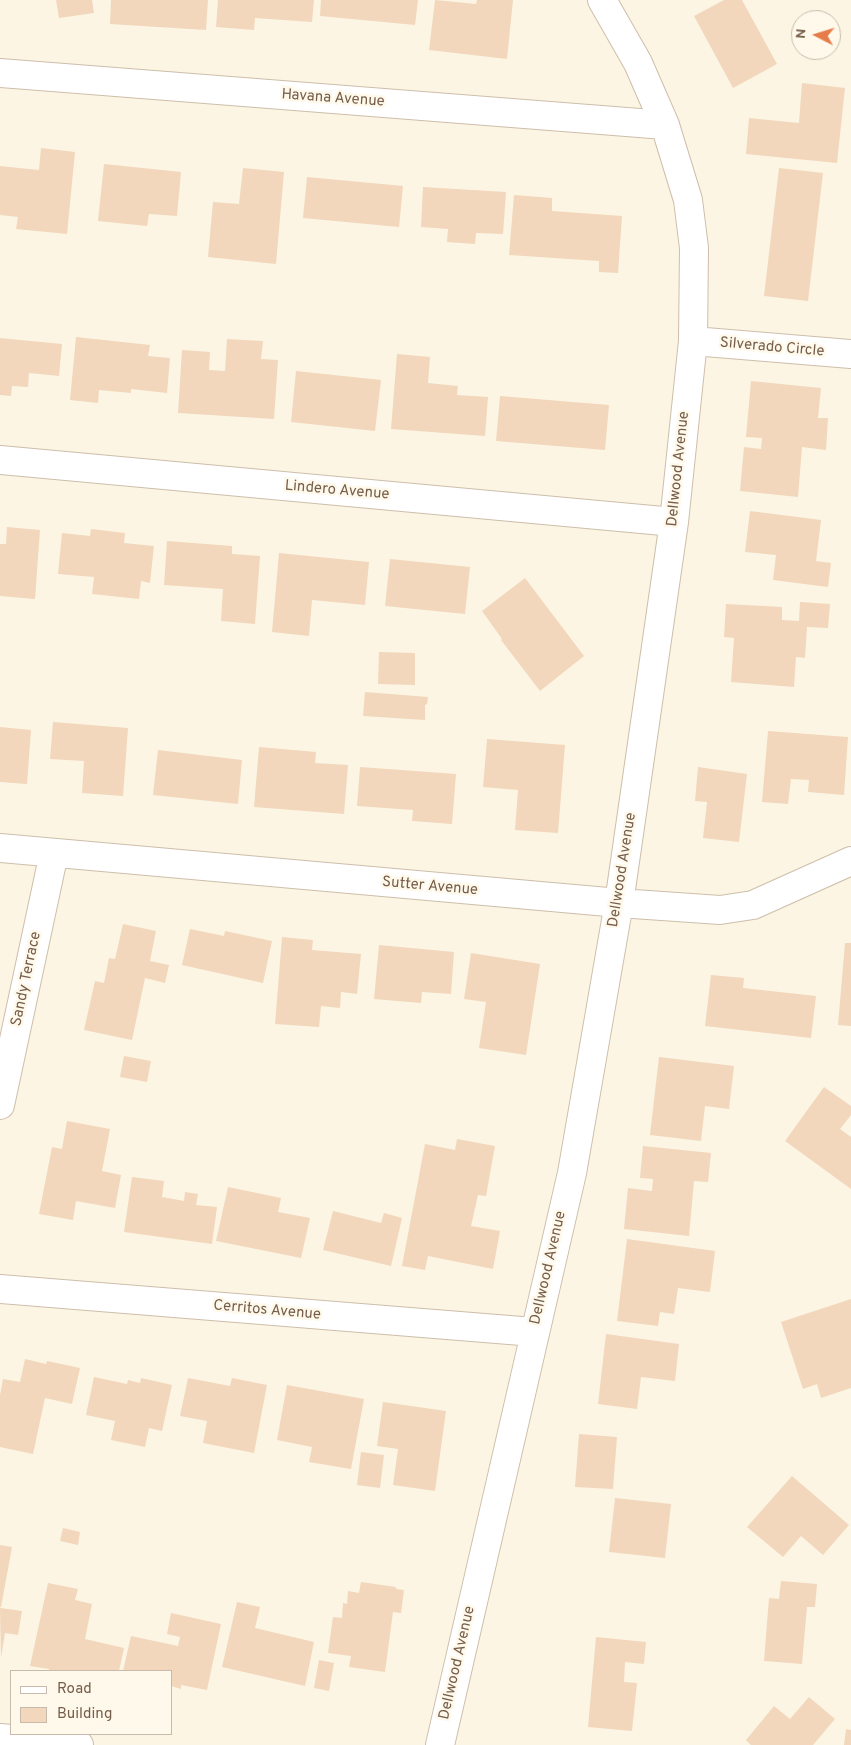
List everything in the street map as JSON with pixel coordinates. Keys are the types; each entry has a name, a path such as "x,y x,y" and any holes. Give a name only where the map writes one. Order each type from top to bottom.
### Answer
{"street":[{"name":"Dellwood Avenue","path":"440,1745 574,1163 618,903 674,522 694,341 694,248 688,200 665,125 638,63 602,0"},
{"name":"Havana Avenue","path":"0,73 665,125"},
{"name":"Silverado Circle","path":"694,341 851,354"},
{"name":"Lindero Avenue","path":"0,460 674,522"},
{"name":"Sutter Avenue","path":"0,848 618,903 720,910 753,905 851,861"},
{"name":"Sandy Terrace","path":"0,1105 54,853"},
{"name":"Cerritos Avenue","path":"0,1289 534,1332"},
{"path":"0,1738 79,1745"}],"building":[{"path":"56,0 92,0 94,13 59,18"},
{"path":"111,0 208,0 206,30 110,24"},
{"path":"218,0 314,0 312,22 255,18 254,30 216,27"},
{"path":"321,0 418,0 415,25 320,16"},
{"path":"435,0 476,4 477,0 513,0 507,59 429,50"},
{"path":"724,0 742,0 777,64 733,88 694,16"},
{"path":"802,83 845,88 837,163 746,154 749,118 799,123"},
{"path":"41,148 75,152 67,234 16,229 18,217 0,215 0,166 39,170"},
{"path":"104,164 181,172 177,216 149,214 147,226 98,221"},
{"path":"243,168 284,172 276,264 208,257 213,202 239,204"},
{"path":"779,168 823,173 808,301 764,296"},
{"path":"307,177 403,186 399,227 303,218"},
{"path":"423,187 506,192 503,234 476,233 475,244 447,242 448,229 421,227"},
{"path":"514,195 552,198 552,211 622,216 618,273 599,272 599,261 509,255"},
{"path":"76,337 150,345 148,356 170,358 167,393 131,389 131,393 99,390 98,403 70,400"},
{"path":"0,338 62,344 59,376 29,373 28,387 12,386 11,396 0,395"},
{"path":"227,339 263,341 261,359 278,360 274,419 178,413 182,350 210,352 209,370 225,371"},
{"path":"397,354 430,357 428,383 458,386 457,395 488,397 485,436 391,429"},
{"path":"296,371 381,380 375,431 291,422"},
{"path":"751,381 821,388 818,418 828,418 826,450 802,447 798,497 740,491 744,447 761,449 762,438 746,437"},
{"path":"500,396 609,405 605,450 496,441"},
{"path":"750,511 821,520 816,561 831,563 828,587 773,580 776,555 745,552"},
{"path":"7,527 40,530 35,599 0,596 0,544 6,544"},
{"path":"91,529 125,533 124,543 154,546 150,583 141,581 139,599 92,594 94,577 58,574 62,533 90,536"},
{"path":"167,541 232,546 232,554 260,556 255,624 221,621 223,589 164,585"},
{"path":"279,553 369,562 365,605 312,600 309,636 272,632"},
{"path":"390,559 470,567 465,614 385,606"},
{"path":"525,578 584,656 540,691 501,640 482,611"},
{"path":"800,602 830,604 828,628 807,627 805,658 796,657 794,687 731,682 734,638 724,637 726,604 782,607 782,620 799,621"},
{"path":"379,652 415,653 415,685 378,684"},
{"path":"365,692 428,697 427,704 425,705 425,720 363,716"},
{"path":"53,722 128,728 123,796 82,793 84,761 50,759"},
{"path":"0,727 31,730 27,784 0,782"},
{"path":"768,731 848,737 844,795 808,792 809,780 791,779 788,804 762,802"},
{"path":"487,739 565,745 558,833 515,830 518,790 483,787"},
{"path":"259,747 316,752 315,763 348,765 344,814 254,807"},
{"path":"158,750 242,760 238,804 153,795"},
{"path":"360,767 456,774 452,824 412,821 413,810 357,806"},
{"path":"698,767 747,774 739,842 703,838 707,802 695,801"},
{"path":"123,924 156,931 150,961 169,965 165,983 145,978 132,1040 84,1030 95,981 104,983 109,958 115,959"},
{"path":"190,929 224,936 225,931 272,941 263,983 182,965"},
{"path":"282,937 313,940 312,950 361,954 357,994 341,992 340,1008 321,1006 319,1027 275,1024"},
{"path":"845,943 851,943 851,1026 838,1025"},
{"path":"379,945 454,952 451,994 422,992 421,1003 374,999"},
{"path":"471,953 540,964 526,1055 479,1048 486,1002 464,999"},
{"path":"711,975 744,978 743,988 816,996 811,1038 705,1026"},
{"path":"124,1056 151,1061 147,1082 120,1077"},
{"path":"659,1057 734,1066 729,1109 705,1106 701,1141 650,1135"},
{"path":"824,1087 851,1106 851,1115 840,1129 851,1137 851,1189 785,1141"},
{"path":"67,1121 110,1129 102,1171 121,1175 115,1208 76,1201 73,1220 39,1214 52,1147 62,1149"},
{"path":"457,1139 495,1146 486,1196 478,1195 471,1226 500,1231 493,1269 428,1256 425,1270 402,1266 425,1144 455,1150"},
{"path":"643,1146 711,1153 708,1182 694,1181 689,1236 624,1229 628,1188 652,1191 653,1179 640,1178"},
{"path":"132,1177 164,1181 162,1197 184,1201 185,1192 198,1194 196,1205 217,1207 212,1244 124,1232"},
{"path":"228,1187 281,1198 278,1212 310,1218 301,1258 216,1241"},
{"path":"333,1211 381,1223 384,1213 402,1218 391,1266 323,1250"},
{"path":"627,1239 715,1251 710,1292 678,1288 674,1314 660,1312 658,1326 617,1321"},
{"path":"851,1299 851,1388 821,1398 817,1384 803,1389 781,1322"},
{"path":"606,1334 679,1344 675,1381 641,1377 637,1409 598,1404"},
{"path":"25,1359 46,1364 47,1361 80,1368 72,1404 45,1398 33,1454 0,1447 0,1395 3,1379 20,1382"},
{"path":"94,1377 127,1384 128,1380 140,1383 141,1378 172,1385 162,1431 149,1428 145,1447 111,1440 115,1421 86,1415"},
{"path":"188,1378 230,1386 232,1378 267,1385 254,1453 203,1443 207,1421 180,1416"},
{"path":"287,1385 364,1399 351,1469 309,1462 312,1447 277,1440"},
{"path":"383,1402 446,1411 435,1491 393,1485 398,1449 377,1446"},
{"path":"579,1434 617,1437 613,1489 575,1487"},
{"path":"361,1452 384,1455 380,1488 357,1485"},
{"path":"792,1476 849,1525 823,1555 801,1536 783,1557 747,1527"},
{"path":"615,1498 671,1504 665,1558 609,1552"},
{"path":"63,1528 80,1532 78,1545 60,1541"},
{"path":"0,1545 12,1547 1,1607 0,1607"},
{"path":"781,1581 817,1584 815,1607 807,1607 802,1664 764,1661 769,1598 779,1599"},
{"path":"361,1582 404,1590 401,1613 393,1612 385,1672 349,1667 351,1656 328,1653 333,1617 342,1618 343,1603 347,1604 348,1591 359,1593"},
{"path":"48,1583 78,1589 75,1600 92,1604 85,1639 124,1648 119,1670 49,1670 30,1666"},
{"path":"237,1602 260,1607 255,1628 314,1642 305,1686 222,1667"},
{"path":"0,1608 22,1611 18,1635 5,1633 1,1658"},
{"path":"171,1613 221,1624 207,1690 181,1685 181,1689 172,1686 172,1670 123,1670 131,1636 178,1646 180,1637 167,1634"},
{"path":"596,1637 646,1642 644,1664 625,1662 624,1682 637,1683 632,1731 588,1727"},
{"path":"319,1660 334,1663 329,1691 314,1688"},
{"path":"809,1697 835,1719 813,1745 751,1745 746,1740 774,1706 790,1719"},
{"path":"846,1729 851,1730 851,1745 844,1745"}]}
